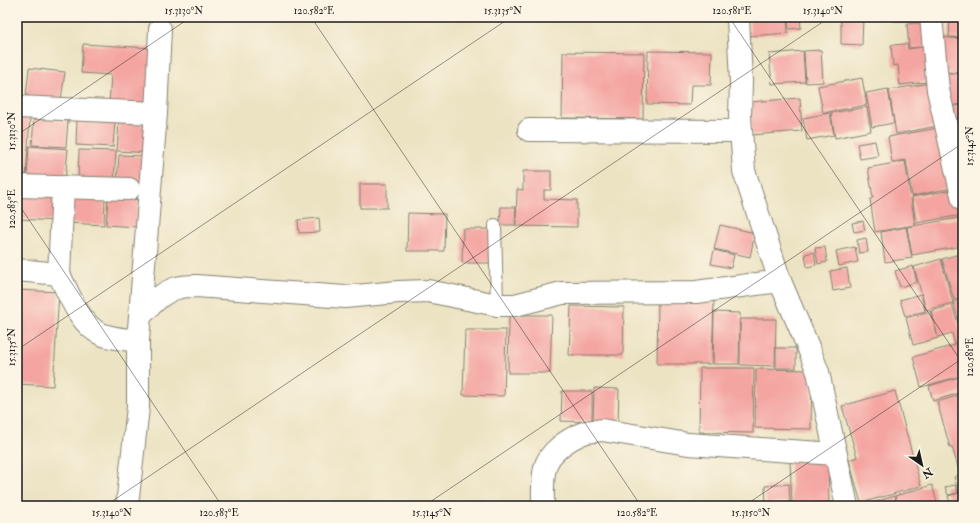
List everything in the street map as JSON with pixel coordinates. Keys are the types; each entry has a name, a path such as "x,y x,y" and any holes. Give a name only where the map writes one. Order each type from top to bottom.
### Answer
{"street":[{"path":"738,17 741,131 744,170 780,282 818,372 847,506"},
{"path":"931,17 938,90 963,200"},
{"path":"127,506 138,407 138,341 156,113 160,29"},
{"path":"17,107 156,113"},
{"path":"529,130 741,131"},
{"path":"17,186 129,189"},
{"path":"63,187 59,274 74,304 92,330 102,335 138,341"},
{"path":"17,270 59,274"},
{"path":"140,316 153,302 165,293 177,288 196,286 345,297 428,291 497,305 515,305 562,293 696,292 780,282"},
{"path":"543,506 545,469 548,459 571,439 587,432 602,430 688,444 836,454"}],"lane":[{"path":"495,225 497,305"}],"building":[{"path":"749,17 787,17 788,33 750,36"},
{"path":"788,17 800,17 801,28 789,29"},
{"path":"841,17 863,17 862,45 841,44"},
{"path":"894,17 926,17 926,21 894,21"},
{"path":"950,17 963,17 963,38 949,37"},
{"path":"930,22 936,81 900,85 898,65 893,66 891,45 907,44 908,49 922,47 909,48 907,24"},
{"path":"939,37 963,39 963,71 957,71 957,73 937,72"},
{"path":"83,44 152,48 148,107 109,105 111,75 81,73"},
{"path":"821,50 823,82 806,83 804,51"},
{"path":"648,51 712,52 711,85 691,85 690,105 647,104"},
{"path":"803,51 805,82 772,84 769,54"},
{"path":"563,52 644,53 643,119 562,118"},
{"path":"29,68 65,72 61,100 26,96"},
{"path":"963,73 963,104 946,106 943,75"},
{"path":"862,78 867,105 823,113 818,86"},
{"path":"936,82 943,125 896,134 889,90"},
{"path":"888,89 894,123 872,127 866,93"},
{"path":"800,98 802,131 752,135 750,102"},
{"path":"963,105 963,128 951,130 949,107"},
{"path":"867,107 871,131 835,138 831,113"},
{"path":"830,113 834,135 807,140 803,118"},
{"path":"17,117 30,118 26,177 17,177"},
{"path":"34,118 68,121 66,147 32,145"},
{"path":"77,119 115,122 113,147 76,145"},
{"path":"119,121 153,124 151,153 117,151"},
{"path":"944,127 957,187 912,196 906,160 892,162 888,137"},
{"path":"956,130 963,130 963,186"},
{"path":"875,141 878,156 860,159 857,144"},
{"path":"29,146 68,149 65,181 27,178"},
{"path":"79,150 116,151 114,182 78,181"},
{"path":"119,155 144,156 143,183 117,181"},
{"path":"905,161 915,225 875,232 870,199 873,198 868,168"},
{"path":"523,171 551,171 551,190 544,190 544,199 577,200 577,227 516,226 517,189 523,190"},
{"path":"360,184 387,184 387,208 360,208"},
{"path":"957,189 962,215 916,223 912,197"},
{"path":"17,194 60,197 59,221 17,219"},
{"path":"69,195 105,197 104,225 67,223"},
{"path":"108,197 139,200 137,227 106,225"},
{"path":"501,207 516,207 515,225 500,225"},
{"path":"408,213 445,214 444,251 407,251"},
{"path":"963,217 963,246 912,255 907,227"},
{"path":"319,218 320,232 299,233 298,220"},
{"path":"863,221 865,230 854,232 852,223"},
{"path":"720,225 755,233 750,257 714,249"},
{"path":"906,227 912,258 885,262 881,232"},
{"path":"463,229 491,229 490,263 462,263"},
{"path":"866,238 868,252 859,253 857,240"},
{"path":"825,247 827,262 818,264 815,248"},
{"path":"855,247 858,262 839,266 836,251"},
{"path":"714,250 734,255 731,268 711,264"},
{"path":"814,252 816,265 807,267 805,254"},
{"path":"963,253 963,298 954,300 942,259"},
{"path":"941,259 953,303 926,310 914,267"},
{"path":"913,266 917,282 900,287 895,271"},
{"path":"847,268 850,288 833,291 830,271"},
{"path":"17,290 59,292 53,386 17,384"},
{"path":"921,294 925,311 905,316 900,300"},
{"path":"658,299 714,299 712,364 657,364"},
{"path":"963,299 963,334 953,302"},
{"path":"952,305 963,338 963,343 959,344 963,358 963,378 962,376 921,387 913,357 955,345 952,333 938,337 931,311"},
{"path":"571,306 624,307 623,355 569,355"},
{"path":"930,311 938,338 913,345 906,318"},
{"path":"714,312 740,313 739,364 713,364"},
{"path":"509,315 552,315 550,373 508,373"},
{"path":"740,319 776,319 775,366 740,365"},
{"path":"465,330 506,330 504,396 463,395"},
{"path":"776,348 796,348 796,368 776,368"},
{"path":"700,368 754,368 753,433 699,432"},
{"path":"756,369 812,370 811,429 755,428"},
{"path":"959,377 963,392 933,401 929,386"},
{"path":"594,388 619,389 618,422 593,422"},
{"path":"562,391 592,391 592,422 561,421"},
{"path":"895,391 921,486 861,503 849,460 857,457 842,406"},
{"path":"963,394 963,474 960,474 952,447 950,447 937,402"},
{"path":"828,461 829,503 792,505 790,462"},
{"path":"963,474 963,491 959,493 954,477"},
{"path":"789,484 790,502 766,503 765,486"},
{"path":"932,485 938,506 898,506 895,496"},
{"path":"955,485 958,493 948,495 945,487"},
{"path":"963,492 963,506 951,506 948,496"},
{"path":"895,496 897,506 865,505"}]}
